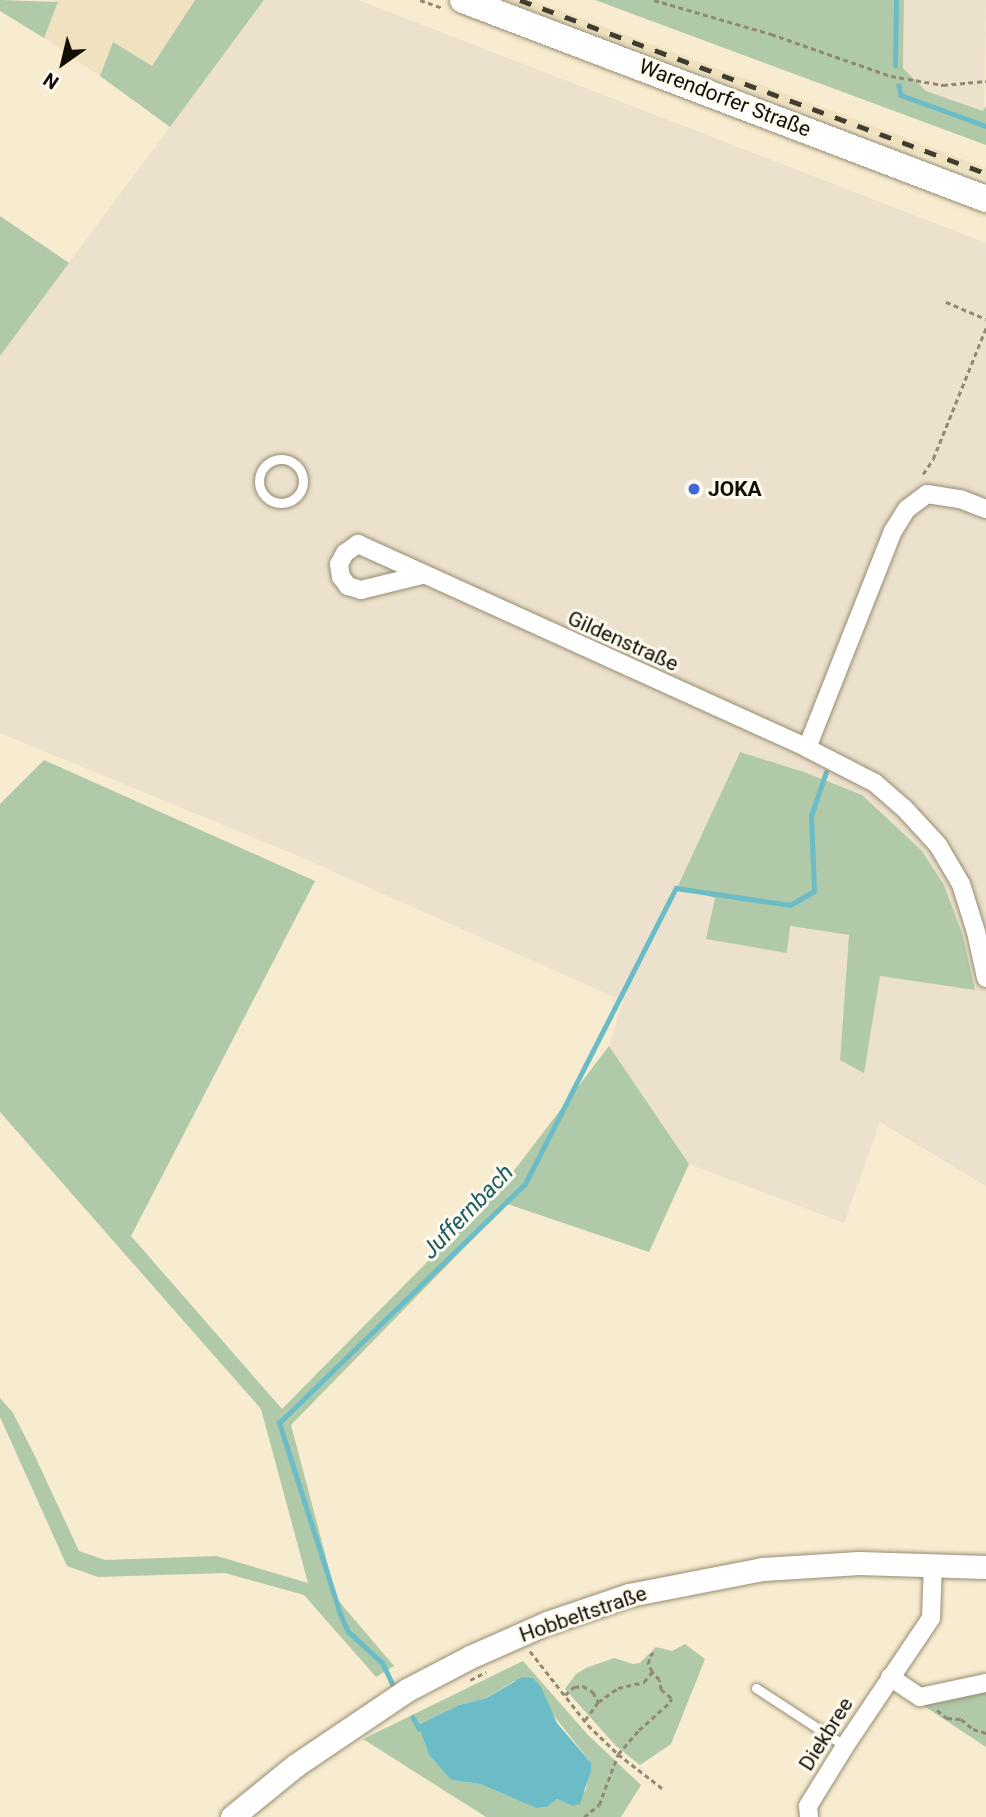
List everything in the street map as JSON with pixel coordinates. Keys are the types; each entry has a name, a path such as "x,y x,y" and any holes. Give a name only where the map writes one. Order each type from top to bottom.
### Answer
{"main road":[{"name":"Warendorfer Straße","path":"463,0 986,199"}],"street":[{"path":"807,748 893,531 908,509 927,494 960,499 986,509"},
{"name":"Gildenstraße","path":"422,575 807,748 875,783 904,808 939,845 961,884 976,932 986,978"},
{"name":"Hobbeltstraße","path":"232,1817 296,1765 407,1690 470,1657 547,1623 629,1595 763,1569 933,1563 986,1567"},
{"name":"Diekbree","path":"809,1817 808,1806 931,1618 933,1563"},
{"path":"890,1677 920,1697 986,1683"}],"lane":[{"path":"279,459 293,462 303,479 300,492 284,503 270,500 260,485 263,469 279,459"},
{"path":"756,1688 845,1746"}],"path":[{"path":"654,0 796,42 891,76 935,84 986,81"},
{"path":"946,302 986,319"},
{"path":"923,474 933,459 986,328"},
{"path":"530,1651 585,1720 618,1754 662,1788"},
{"path":"584,1817 599,1805 618,1754 639,1730 670,1702 671,1698 661,1690 659,1680 648,1664 655,1651"},
{"path":"469,1680 494,1668"},
{"path":"585,1720 598,1702 618,1688 644,1682 652,1672"},
{"path":"565,1695 575,1687 583,1686 593,1692 598,1702"},
{"path":"931,1695 933,1706 947,1717 961,1719 973,1729 986,1733"}],"shaded area":[{"path":"52,0 195,0 152,67 113,42 100,76 44,38 58,3"},
{"path":"264,0 358,0 986,243 986,1186 880,1122 844,1223 689,1164 609,1046 623,1001 296,855 0,733 0,356","holes":["739,752 804,772 975,989 879,976 864,1072 840,1060 849,935 789,926 788,952 707,939 715,897 679,887"]},
{"path":"505,0 532,0 930,147 986,168 986,179"},
{"path":"904,0 986,0 984,111 926,91 903,68"}],"green space":[{"path":"0,0 58,2 44,38 0,11"},
{"path":"195,0 264,0 170,127 100,76 113,42 152,66"},
{"path":"595,0 904,0 903,68 926,91 983,111 986,106 986,145"},
{"path":"0,216 69,263 0,356"},
{"path":"740,752 804,772 862,795 922,851 944,885 963,936 975,990 880,976 864,1073 840,1060 849,935 790,926 787,953 706,939 715,898 678,886"},
{"path":"44,760 315,881 131,1236 282,1409 503,1185 609,1046 689,1164 649,1252 507,1204 291,1425 337,1599 394,1666 376,1677 304,1595 225,1573 98,1577 67,1566 0,1417 0,1398 13,1413 79,1551 105,1560 217,1556 308,1583 261,1409 0,1112 0,804"},
{"path":"685,1644 705,1659 671,1744 640,1765 616,1746 565,1689 576,1674 586,1668 614,1658 633,1664 640,1663 656,1647 672,1651"},
{"path":"523,1661 588,1735 641,1785 621,1817 486,1817 363,1739","holes":["514,1681 551,1712 591,1763 586,1790 572,1806 557,1799 547,1807 536,1808 480,1784 451,1780 429,1755 418,1725 459,1705 487,1698"]},
{"path":"986,1692 986,1747 921,1704"}],"water":[{"path":"522,1677 533,1678 541,1687 557,1723 591,1763 580,1804 572,1806 557,1799 547,1807 536,1808 480,1784 451,1780 429,1755 418,1725 459,1705 487,1698"}],"waterway":[{"name":"Juffernbach","path":"895,66 896,0"},
{"name":"Juffernbach","path":"899,85 901,95 986,126"},
{"name":"Juffernbach","path":"392,1684 382,1663 348,1632 340,1614 279,1423 525,1184 676,888 790,905 814,891 811,816 826,772"},
{"name":"Juffernbach","path":"413,1717 419,1728"}],"railway":[{"path":"520,0 986,173"}],"place":[{"name":"JOKA","path":"694,489"}]}
